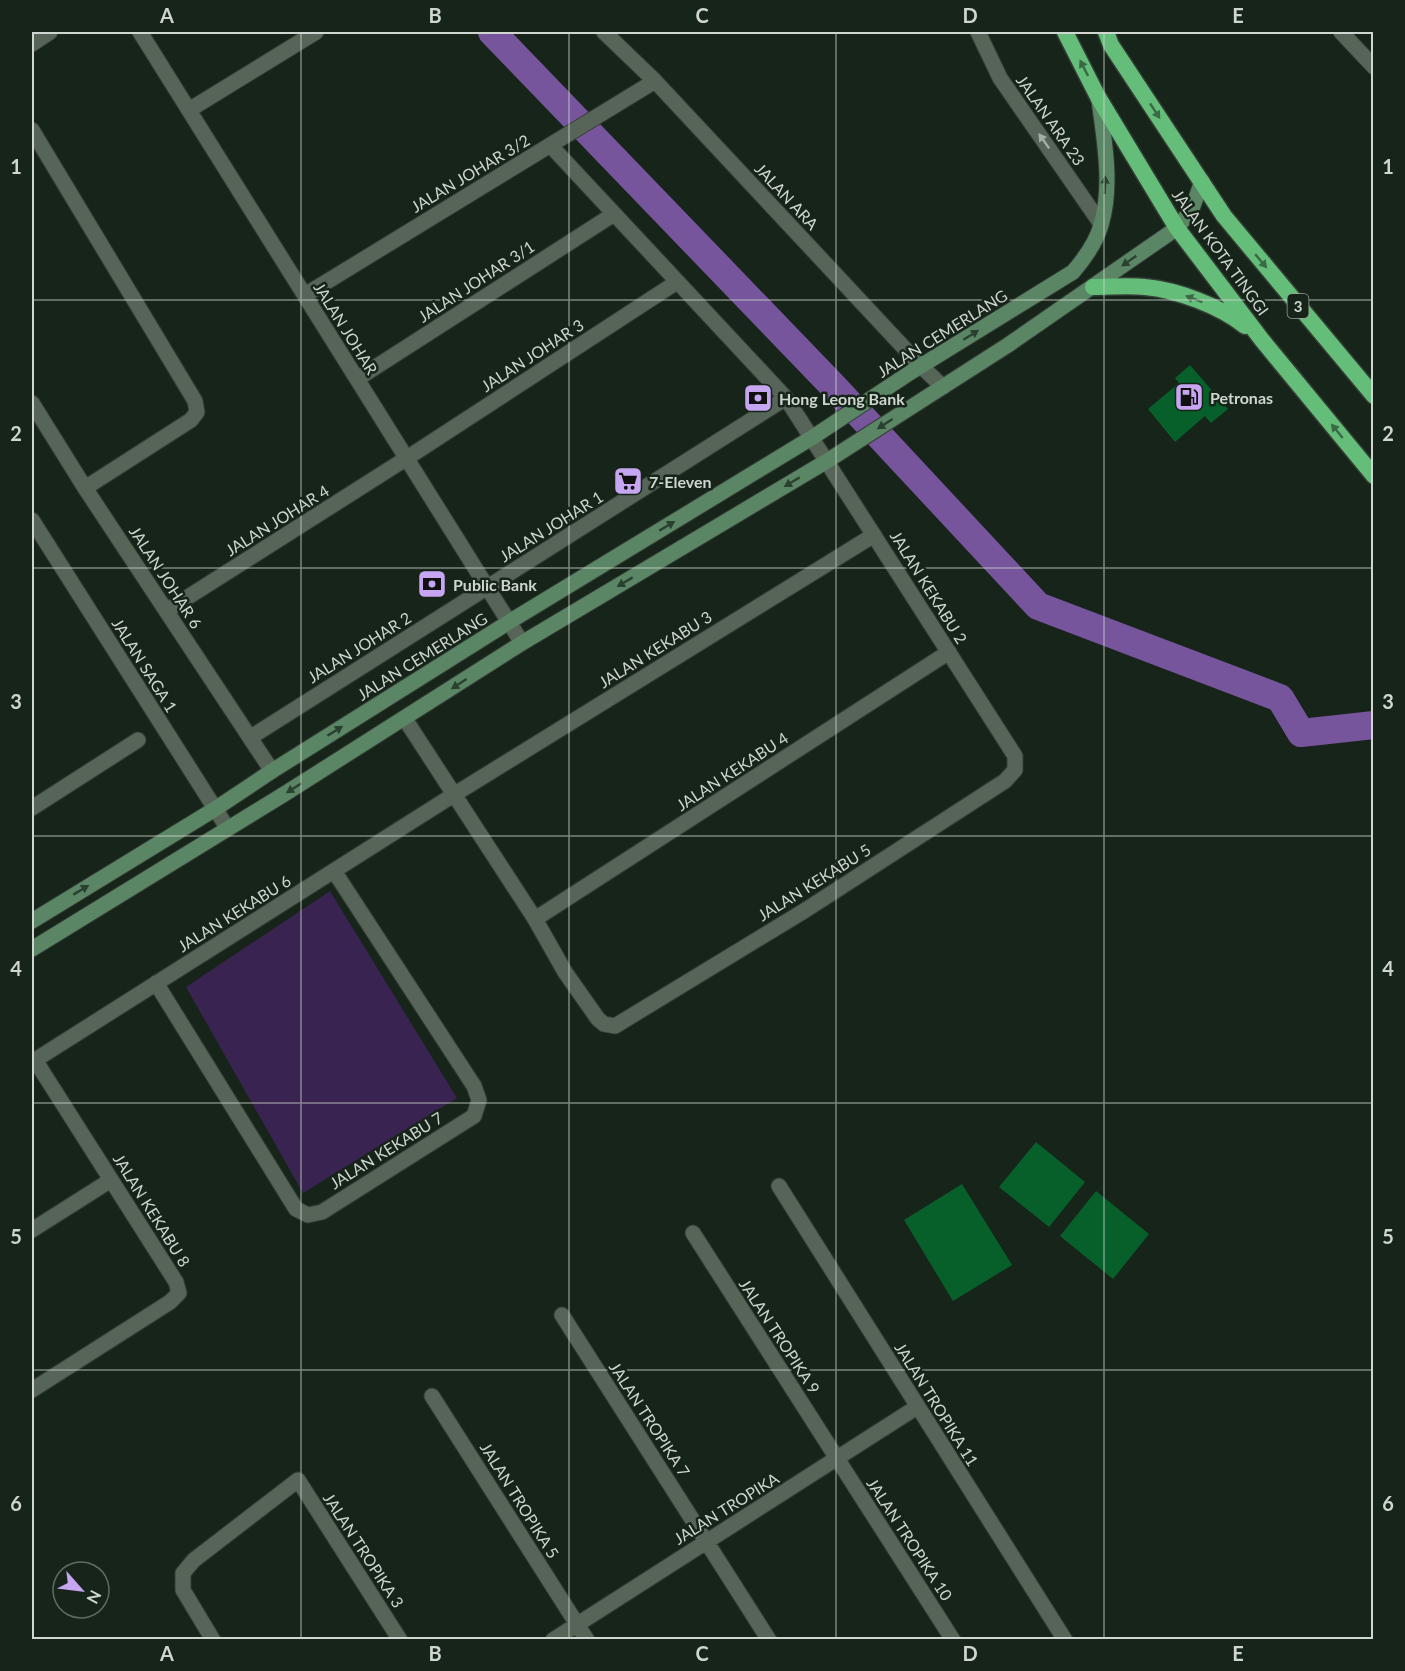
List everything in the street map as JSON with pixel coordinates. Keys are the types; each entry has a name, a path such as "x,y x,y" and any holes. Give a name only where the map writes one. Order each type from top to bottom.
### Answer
{"highway":[{"name":"JALAN KOTA TINGGI","path":"1065,32 1098,97 1177,228 1262,340 1374,476"},
{"name":"JALAN KOTA TINGGI","path":"1106,32 1111,45 1224,216 1374,396"},
{"path":"1093,287 1146,287 1189,297 1232,316 1262,340"}],"main road":[{"name":"JALAN CEMERLANG","path":"32,921 215,809 509,622 819,434 916,369 1073,272 1089,252 1101,224 1106,185 1105,149 1098,97"},
{"path":"32,949 405,719 522,643 842,452 943,387 1177,228 1191,209 1202,181"}],"street":[{"path":"32,44 50,32"},
{"name":"JALAN JOHAR","path":"140,32 522,643"},
{"path":"189,110 316,32"},
{"name":"JALAN ARA","path":"604,32 655,81 916,369 943,387"},
{"name":"JALAN ARA 23","path":"978,32 1000,78 1101,224"},
{"path":"1341,32 1374,67"},
{"name":"JALAN JOHAR 3/2","path":"305,295 655,81"},
{"path":"32,130 195,401 196,412 191,420 85,488"},
{"path":"550,146 819,434"},
{"name":"JALAN JOHAR 3/1","path":"357,379 614,214"},
{"name":"JALAN JOHAR 3","path":"407,459 677,282"},
{"name":"JALAN JOHAR 1","path":"488,587 786,398"},
{"name":"JALAN JOHAR 6","path":"32,403 85,488 272,771"},
{"name":"JALAN KEKABU 2","path":"819,434 827,461 1015,756"},
{"name":"JALAN JOHAR 4","path":"166,611 407,459"},
{"name":"JALAN SAGA 1","path":"32,520 228,829"},
{"name":"JALAN KEKABU 3","path":"455,794 874,535"},
{"name":"JALAN JOHAR 2","path":"251,737 488,587"},
{"name":"JALAN KEKABU 4","path":"535,919 949,652"},
{"path":"405,719 535,919"},
{"path":"32,806 138,740"},
{"name":"JALAN KEKABU 5","path":"535,919 565,972 598,1019 604,1024 615,1026 804,911 1005,781 1015,770 1015,756"},
{"name":"JALAN KEKABU 6","path":"33,1061 455,794"},
{"name":"JALAN KEKABU 7","path":"156,983 296,1209 308,1215 322,1212 474,1116 479,1100 474,1086 334,871"},
{"name":"JALAN KEKABU 8","path":"32,1390 170,1302 179,1293 176,1282 33,1061"},
{"path":"32,1230 111,1180"},
{"name":"JALAN TROPIKA 11","path":"779,1186 1065,1640"},
{"name":"JALAN TROPIKA 9","path":"693,1233 837,1458"},
{"name":"JALAN TROPIKA 7","path":"562,1315 769,1640"},
{"name":"JALAN TROPIKA 5","path":"432,1396 587,1640"},
{"name":"JALAN TROPIKA","path":"553,1640 917,1407"},
{"name":"JALAN TROPIKA 10","path":"837,1458 953,1640"},
{"name":"JALAN TROPIKA 3","path":"213,1640 183,1590 183,1573 194,1560 298,1480 400,1640"}],"shaded area":[{"path":"330,891 457,1098 303,1193 186,987"}],"building":[{"name":"Petronas","path":"1190,365 1228,409 1211,423 1205,416 1175,442 1148,409 1179,383 1175,378"},
{"path":"1036,1142 1085,1182 1049,1227 999,1187"},
{"path":"962,1184 1012,1265 953,1301 904,1220"},
{"path":"1096,1191 1149,1234 1113,1279 1060,1236"}],"waterway":[{"path":"492,32 834,387 1038,606 1280,698 1301,733 1374,725"}],"place":[{"name":"Petronas","path":"1189,397"},
{"name":"Hong Leong Bank","path":"758,398"},
{"name":"7-Eleven","path":"628,481"},
{"name":"Public Bank","path":"432,584"}]}
